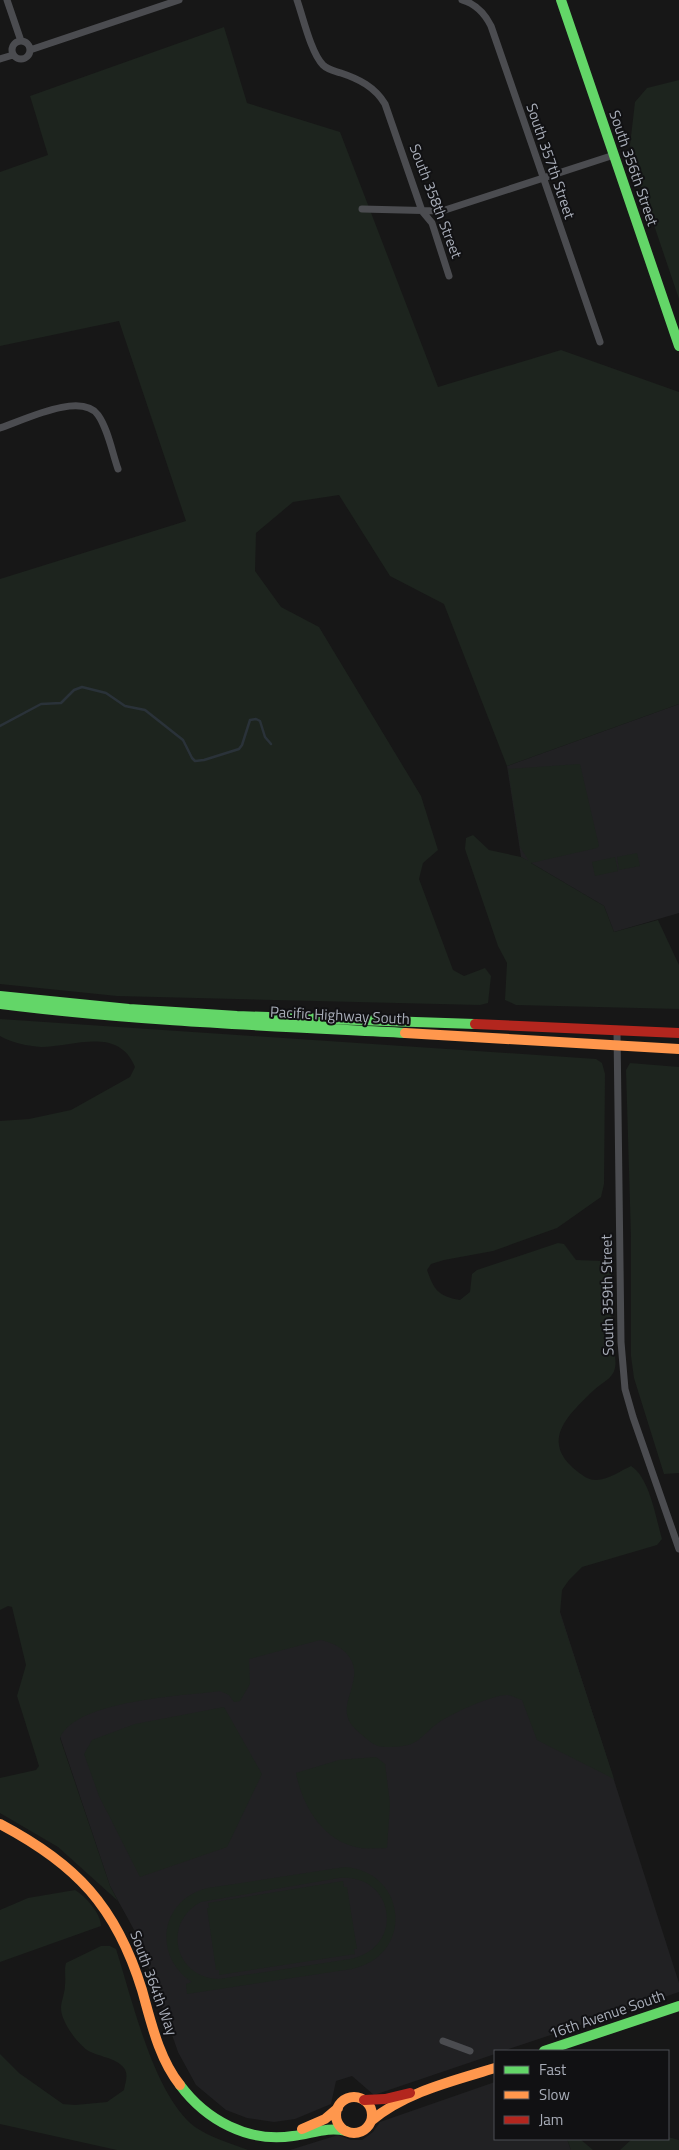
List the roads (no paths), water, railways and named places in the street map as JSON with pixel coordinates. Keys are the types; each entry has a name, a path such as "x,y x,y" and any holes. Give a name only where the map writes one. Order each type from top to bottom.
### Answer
{"main road":[{"name":"South 356th Street","path":"561,0 679,346"},
{"name":"Pacific Highway South","path":"0,996 177,1012 679,1033"},
{"name":"Pacific Highway South","path":"0,1004 111,1017 183,1022 679,1049"},
{"name":"South 364th Way","path":"0,1824 46,1849 92,1889 102,1903 131,1956 172,2076 190,2100 211,2117 236,2129 264,2137 300,2136 328,2128 346,2130"},
{"name":"16th Avenue South","path":"547,2050 679,2006"},
{"path":"371,2121 372,2110 364,2100 357,2096 341,2102 338,2108 337,2121 346,2130 361,2132 371,2121 388,2108 434,2089 494,2068"},
{"path":"364,2100 385,2099 434,2089"},
{"name":"South 364th Way","path":"280,2137 318,2123 330,2116 338,2108"}],"street":[{"path":"7,0 21,41 28,44 30,50 24,59 17,58 14,55 13,46 21,41"},
{"path":"30,50 179,0"},
{"name":"South 358th Street","path":"297,0 316,53 322,64 366,84 377,93 385,104 422,211 432,223 449,276"},
{"name":"South 357th Street","path":"462,0 470,2 480,10 491,26 600,342"},
{"path":"0,60 14,55"},
{"path":"362,209 422,211 452,209 614,155"},
{"path":"0,428 58,408 73,405 87,406 96,412 102,421 118,469"},
{"name":"South 359th Street","path":"617,1031 620,1122 620,1342 625,1389 679,1550"},
{"path":"443,2042 470,2051"}],"waterway":[{"path":"0,726 41,704 61,703 74,690 82,687 106,693 125,706 145,710 183,740 195,761 239,749 250,720 256,719 260,721 265,737 271,744"}]}
